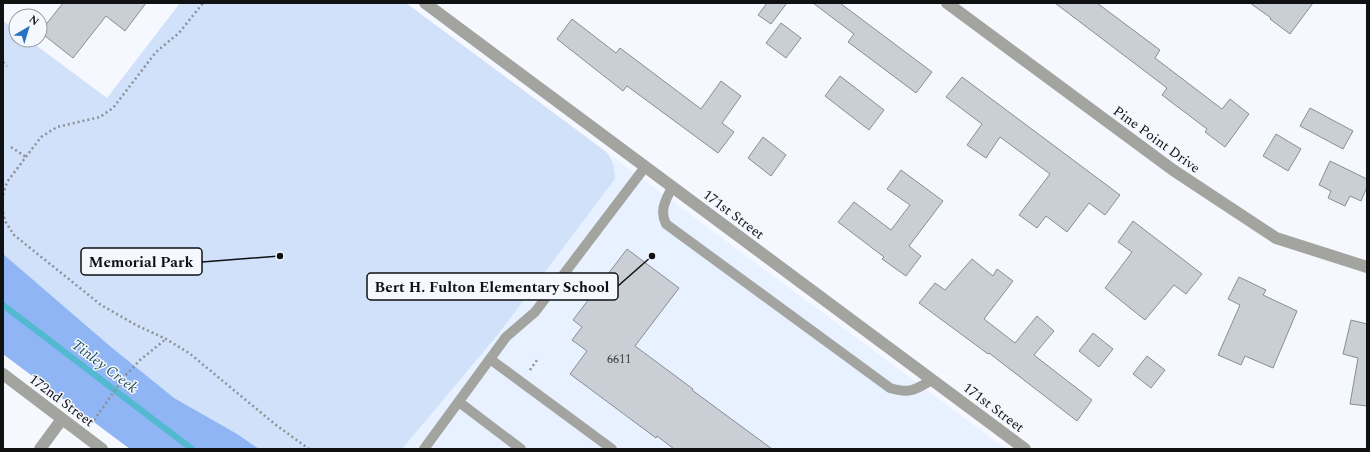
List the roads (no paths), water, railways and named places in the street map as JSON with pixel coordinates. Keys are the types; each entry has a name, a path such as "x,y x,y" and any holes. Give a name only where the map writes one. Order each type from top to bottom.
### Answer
{"street":[{"name":"171st Street","path":"425,3 1025,449"},
{"name":"Pine Point Drive","path":"947,3 1173,170 1276,238 1367,267"},
{"name":"172nd Street","path":"3,374 102,449"},
{"path":"40,449 62,419"}],"lane":[{"path":"427,448 506,337 535,312 645,166"},
{"path":"672,187 663,206 662,217 666,224 890,388 902,391 912,391 932,380"},
{"path":"490,359 612,449"},
{"path":"459,402 521,449"}],"waterway":[{"name":"Tinley Creek","path":"3,305 192,449"}],"place":[{"name":"Memorial Park","path":"280,256"},
{"name":"Bert H. Fulton Elementary School","path":"652,256"}]}
